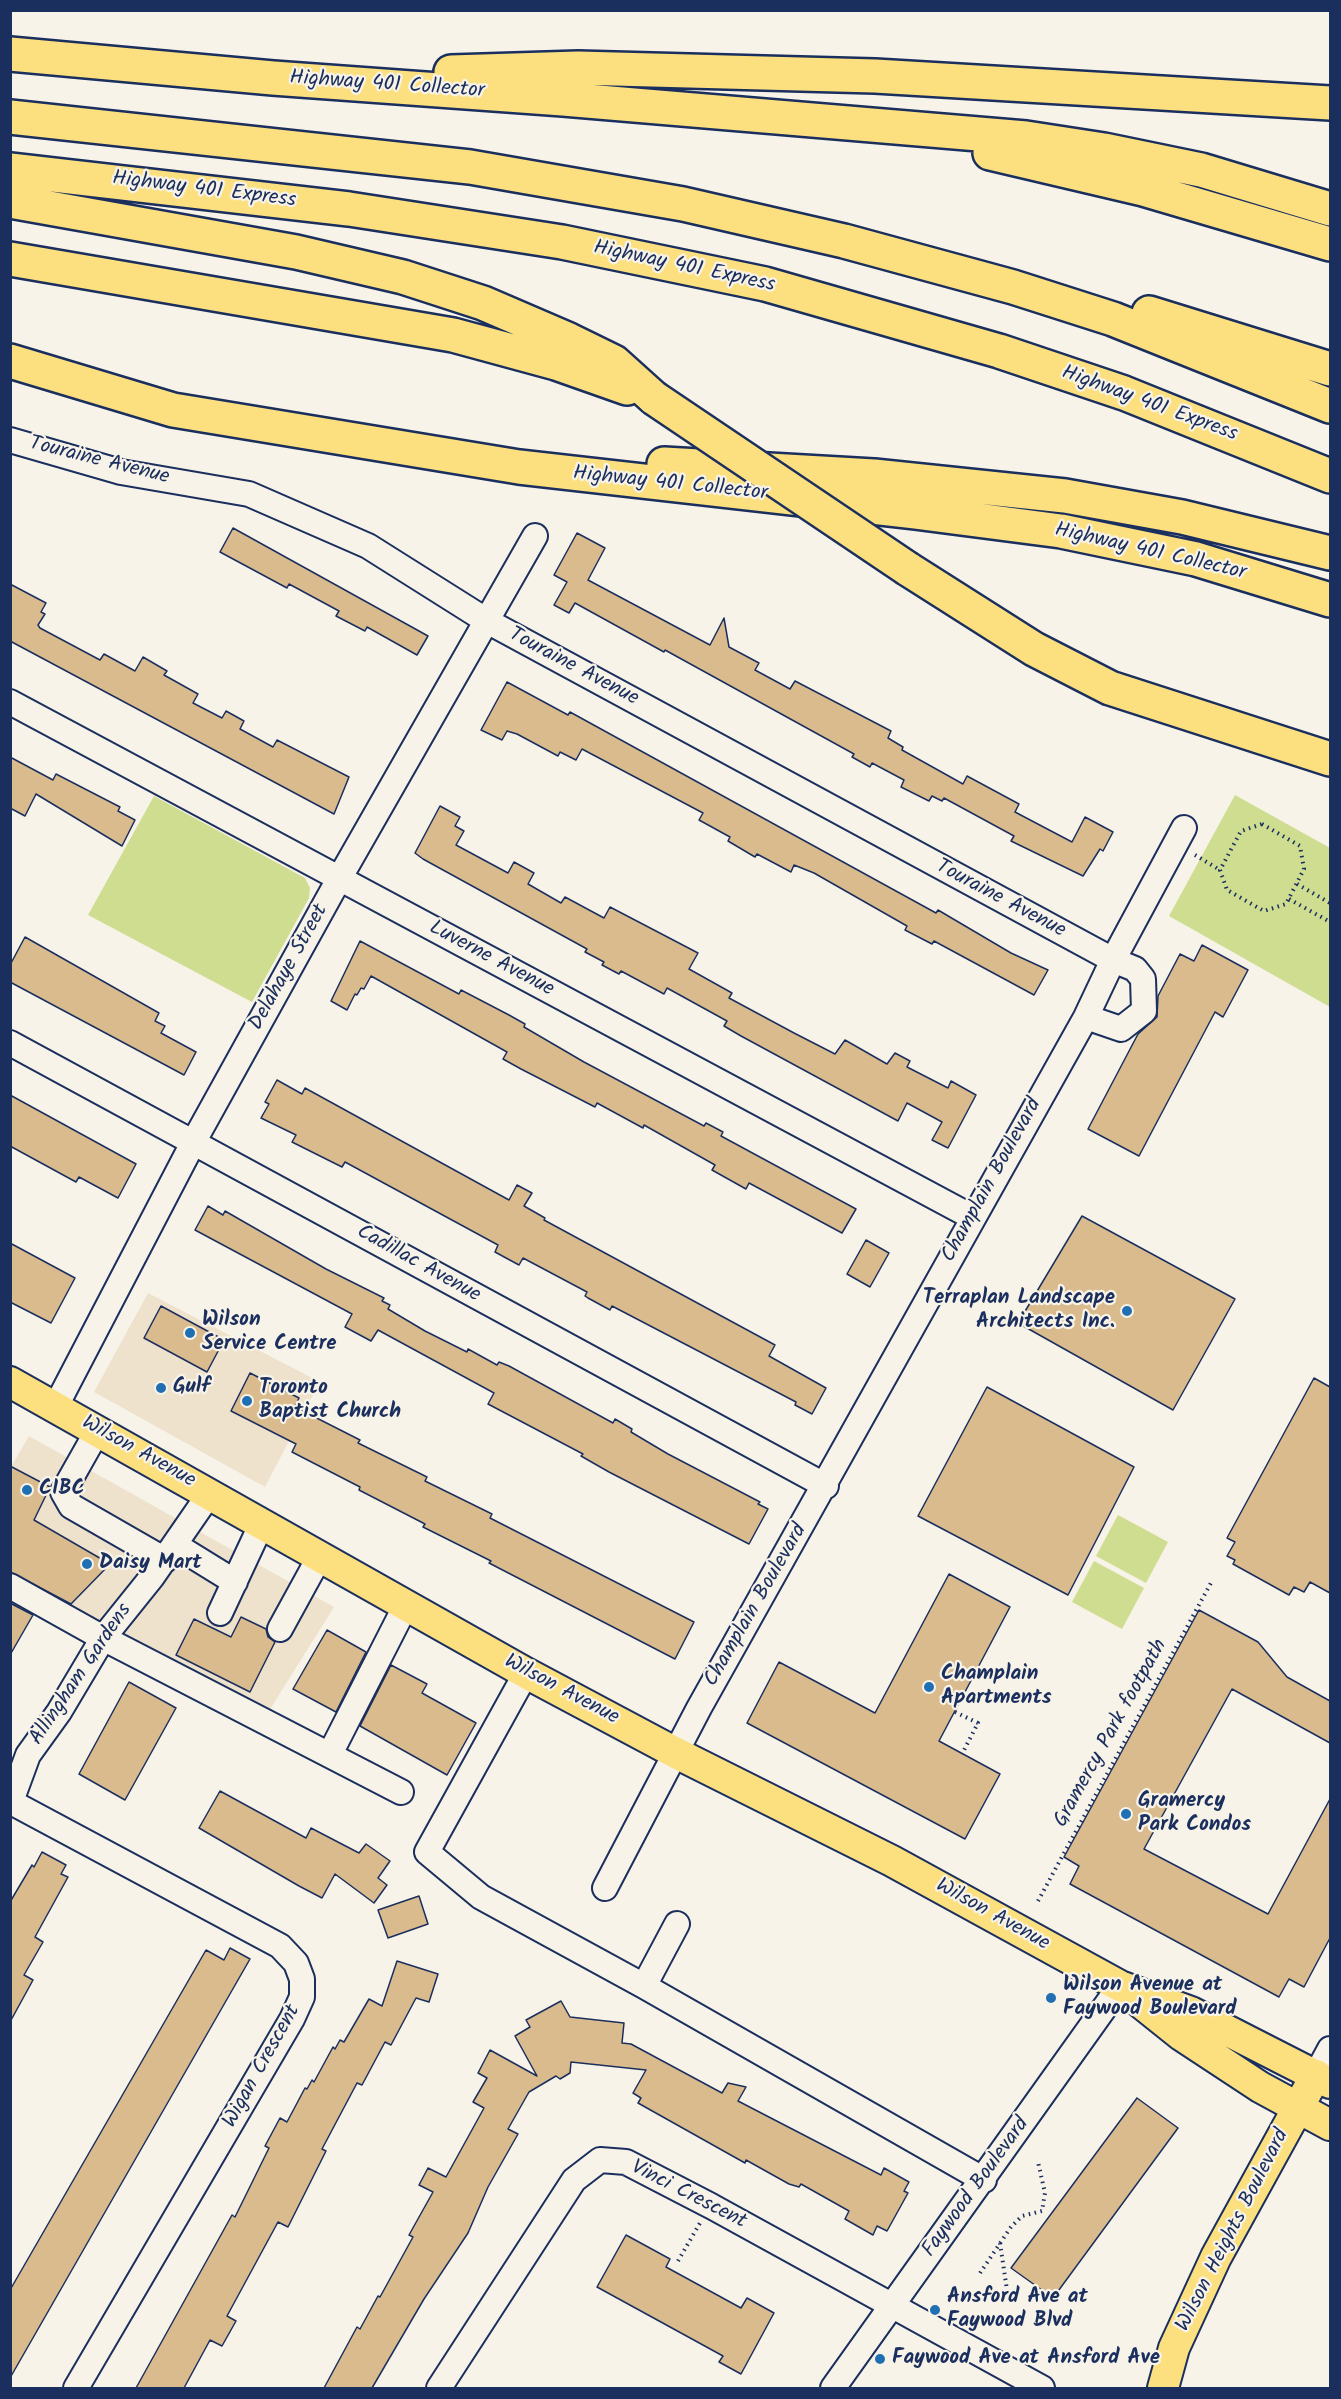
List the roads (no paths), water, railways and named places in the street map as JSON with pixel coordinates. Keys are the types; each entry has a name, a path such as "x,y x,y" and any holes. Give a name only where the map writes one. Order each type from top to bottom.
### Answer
{"highway":[{"name":"Highway 401 Collector","path":"10,54 273,78 563,99 1026,138 1104,150 1200,170 1330,209"},
{"path":"273,78 578,68 725,71 874,76 1282,102 1330,103"},
{"path":"1282,102 1330,110"},
{"path":"10,117 298,147 574,183 683,204 844,241 1013,287 1113,319 1330,406"},
{"path":"856,124 1081,173 1237,214 1330,244"},
{"name":"Highway 401 Express","path":"10,170 371,212 562,242 765,284 988,347 1112,389 1330,476"},
{"path":"10,201 296,252 412,280 483,303 569,339 614,362 654,398 908,569 1034,649 1110,688 1330,759"},
{"path":"10,260 453,335 556,363 654,398"},
{"path":"1013,287 1166,316 1330,369"},
{"name":"Highway 401 Collector","path":"10,361 173,410 519,467 916,512 1061,531 1196,559 1330,600"},
{"path":"519,467 664,464 874,476 1054,494 1182,517 1330,553"}],"main road":[{"name":"Wilson Avenue","path":"10,1382 526,1673 676,1753 892,1861 1120,1986 1191,2012 1323,2079"},
{"name":"Wilson Avenue","path":"1120,1986 1181,2035 1297,2109 1330,2126"},
{"name":"Wilson Heights Boulevard","path":"1163,2388 1174,2348 1216,2257 1297,2109 1323,2079"}],"street":[{"name":"Touraine Avenue","path":"10,440 121,472 249,494 368,546 487,621 1113,960 1135,969 1143,979 1144,1011 1121,1029 1086,1017"},
{"name":"Delahaye Street","path":"56,1406 194,1142 339,879 536,536"},
{"name":"Luverne Avenue","path":"10,702 972,1217"},
{"name":"Champlain Boulevard","path":"605,1888 676,1753 826,1486 972,1217 1086,1017 1113,960 1180,836"},
{"name":"Cadillac Avenue","path":"10,1043 826,1486"},
{"path":"98,1430 63,1492 71,1506 235,1582"},
{"name":"Allingham Gardens","path":"11,1803 19,1752 59,1712 103,1638 170,1552 210,1493"},
{"path":"220,1613 262,1523"},
{"path":"280,1629 320,1556"},
{"path":"10,1586 103,1638 401,1792"},
{"path":"330,1754 406,1605"},
{"path":"526,1673 427,1852 481,1897 644,1986 984,2180"},
{"name":"Wigan Crescent","path":"11,1803 280,1946 296,1963 302,1979 302,1997 292,2019 76,2388"},
{"path":"644,1986 677,1924"},
{"name":"Faywood Boulevard","path":"833,2388 984,2180 1120,1986"},
{"path":"1323,2079 1330,2049"},
{"name":"Vinci Crescent","path":"439,2388 574,2180 600,2160 626,2162 711,2206 1042,2388"}],"place":[{"name":"Terraplan Landscape Architects Inc.","path":"1127,1311"},
{"name":"Wilson Service Centre","path":"190,1333"},
{"name":"Gulf","path":"161,1388"},
{"name":"Toronto Baptist Church","path":"247,1401"},
{"name":"CIBC","path":"27,1490"},
{"name":"Daisy Mart","path":"87,1564"},
{"name":"Champlain Apartments","path":"929,1687"},
{"name":"Gramercy Park Condos","path":"1126,1814"},
{"name":"Wilson Avenue at Faywood Boulevard","path":"1051,1998"},
{"name":"Ansford Ave at Faywood Blvd","path":"935,2310"},
{"name":"Faywood Ave at Ansford Ave","path":"880,2359"}]}
